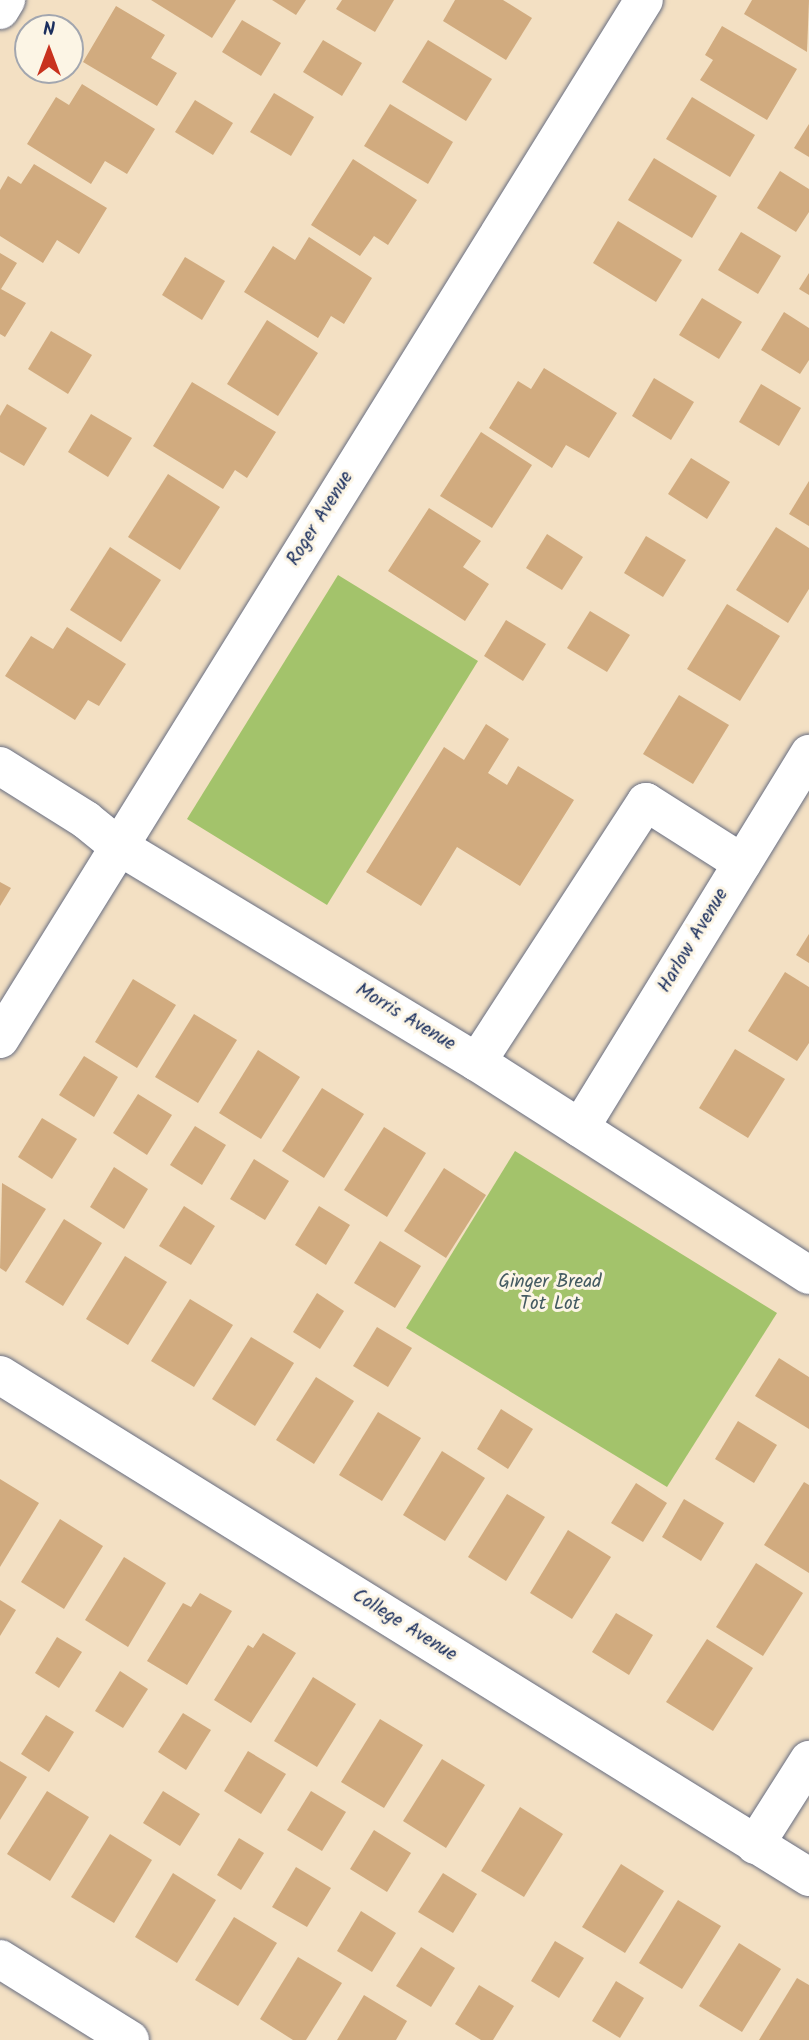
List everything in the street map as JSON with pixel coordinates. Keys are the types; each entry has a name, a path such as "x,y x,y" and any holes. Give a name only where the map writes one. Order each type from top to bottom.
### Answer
{"street":[{"path":"0,10 6,0"},
{"name":"Roger Avenue","path":"0,1039 99,884 117,845 644,0"},
{"name":"Harlow Avenue","path":"580,1128 809,754"},
{"name":"Morris Avenue","path":"0,766 86,820 117,845 477,1062 809,1275"},
{"path":"477,1062 646,802 741,863"},
{"name":"College Avenue","path":"0,1375 809,1877"},
{"path":"755,1844 809,1760"},
{"path":"0,1959 130,2040"}],"green space":[{"path":"338,575 478,661 327,905 187,819"},
{"name":"Ginger Bread Tot Lot","path":"515,1151 777,1313 667,1487 406,1328"}],"building":[{"path":"151,0 236,0 212,38"},
{"path":"272,0 306,0 296,15"},
{"path":"342,0 394,0 375,32 336,9"},
{"path":"455,0 503,0 532,18 506,60 443,21"},
{"path":"752,0 809,0 807,52 744,14"},
{"path":"116,6 165,35 151,58 177,73 157,106 84,60"},
{"path":"242,20 281,43 261,76 222,52"},
{"path":"722,26 797,69 767,120 700,80 713,60 705,55"},
{"path":"323,40 362,63 342,96 303,72"},
{"path":"428,40 492,79 466,121 402,82"},
{"path":"82,84 155,129 127,174 105,161 91,184 27,144 56,97 69,105"},
{"path":"274,93 314,117 291,156 250,132"},
{"path":"692,97 755,135 730,177 666,139"},
{"path":"195,100 233,123 213,155 175,132"},
{"path":"390,104 453,142 428,184 364,146"},
{"path":"809,124 809,157 794,148"},
{"path":"654,158 717,196 692,238 628,200"},
{"path":"353,159 417,200 388,245 374,236 360,256 311,225"},
{"path":"34,164 107,208 79,254 57,240 43,263 0,236 0,190 8,176 21,184"},
{"path":"780,171 809,189 809,212 796,232 757,208"},
{"path":"618,221 682,260 656,302 593,263"},
{"path":"741,232 781,256 758,294 718,270"},
{"path":"309,237 372,278 344,324 331,316 318,338 244,292 273,246 295,260"},
{"path":"0,253 17,263 1,289 26,303 5,337 0,334"},
{"path":"185,257 225,281 202,320 162,295"},
{"path":"809,273 809,295 799,289"},
{"path":"702,298 742,322 719,359 679,335"},
{"path":"784,312 809,328 809,360 800,374 761,350"},
{"path":"267,320 318,353 278,416 227,384"},
{"path":"51,331 92,355 68,394 28,369"},
{"path":"544,368 617,413 589,458 566,445 552,468 489,428 518,381 531,389"},
{"path":"654,378 694,402 671,440 632,416"},
{"path":"192,382 276,432 247,478 235,470 223,489 153,446"},
{"path":"761,384 801,408 779,446 739,422"},
{"path":"7,404 47,428 24,466 0,452 0,416"},
{"path":"91,414 132,438 108,477 68,452"},
{"path":"481,432 532,465 492,528 440,496"},
{"path":"691,458 730,482 707,519 668,494"},
{"path":"168,474 220,507 180,570 128,537"},
{"path":"809,481 809,526 789,514"},
{"path":"429,508 481,541 463,567 489,584 465,621 388,571"},
{"path":"776,527 809,548 809,589 788,623 736,590"},
{"path":"547,534 583,557 562,590 526,568"},
{"path":"646,536 686,560 663,597 624,573"},
{"path":"110,547 161,580 121,642 70,610"},
{"path":"727,604 780,636 740,701 687,669"},
{"path":"590,611 630,635 607,672 567,648"},
{"path":"506,620 546,644 523,681 484,656"},
{"path":"67,627 126,664 99,706 88,700 75,720 5,676 31,636 53,649"},
{"path":"679,695 729,725 693,784 643,754"},
{"path":"486,724 509,739 488,773 507,785 518,766 574,800 520,886 457,847 421,906 366,872 444,747 464,760"},
{"path":"0,882 11,888 0,906"},
{"path":"809,934 809,963 796,955"},
{"path":"785,972 809,987 809,1043 797,1061 748,1031"},
{"path":"133,979 176,1005 137,1068 95,1042"},
{"path":"194,1014 237,1040 198,1103 155,1077"},
{"path":"735,1049 785,1079 748,1138 699,1108"},
{"path":"258,1050 300,1077 261,1139 219,1113"},
{"path":"84,1056 118,1077 94,1117 59,1095"},
{"path":"322,1088 364,1114 324,1178 282,1151"},
{"path":"138,1094 172,1115 147,1155 113,1133"},
{"path":"42,1118 77,1139 52,1179 18,1157"},
{"path":"195,1126 226,1145 202,1185 170,1165"},
{"path":"384,1127 426,1153 387,1217 344,1190"},
{"path":"254,1159 289,1181 265,1220 230,1199"},
{"path":"114,1167 148,1189 124,1229 90,1207"},
{"path":"444,1168 486,1195 446,1258 404,1231"},
{"path":"2,1183 46,1209 6,1272 0,1268"},
{"path":"184,1206 215,1226 191,1265 159,1246"},
{"path":"319,1206 350,1225 326,1265 295,1245"},
{"path":"64,1219 102,1243 63,1306 25,1282"},
{"path":"380,1241 421,1266 395,1308 354,1283"},
{"path":"125,1256 167,1282 128,1345 86,1319"},
{"path":"317,1293 344,1311 320,1349 293,1332"},
{"path":"190,1299 233,1325 194,1387 151,1361"},
{"path":"377,1327 412,1348 388,1387 353,1366"},
{"path":"251,1337 294,1363 255,1426 212,1399"},
{"path":"779,1358 809,1377 809,1429 755,1396"},
{"path":"316,1377 354,1401 314,1464 276,1440"},
{"path":"501,1409 533,1429 508,1469 477,1449"},
{"path":"378,1412 421,1438 382,1501 339,1475"},
{"path":"738,1421 777,1445 754,1483 715,1459"},
{"path":"442,1451 485,1478 445,1541 403,1515"},
{"path":"0,1479 39,1503 0,1567"},
{"path":"804,1482 809,1485 809,1573 764,1545"},
{"path":"636,1483 667,1503 643,1542 611,1523"},
{"path":"507,1494 545,1517 506,1581 468,1557"},
{"path":"684,1499 724,1523 701,1561 662,1537"},
{"path":"60,1519 103,1546 64,1609 21,1582"},
{"path":"568,1530 611,1557 572,1619 530,1593"},
{"path":"124,1557 166,1583 128,1647 85,1620"},
{"path":"756,1563 803,1593 763,1656 716,1627"},
{"path":"200,1593 232,1611 187,1685 147,1661 183,1603 191,1607"},
{"path":"0,1600 16,1610 0,1636"},
{"path":"616,1613 653,1635 629,1675 592,1652"},
{"path":"263,1633 296,1653 251,1723 214,1700 248,1645 253,1648"},
{"path":"57,1637 82,1652 59,1688 35,1673"},
{"path":"707,1639 753,1668 713,1731 666,1702"},
{"path":"120,1671 148,1689 123,1728 95,1711"},
{"path":"313,1677 356,1704 317,1767 274,1741"},
{"path":"183,1713 211,1730 186,1770 158,1752"},
{"path":"46,1715 74,1732 49,1772 21,1754"},
{"path":"380,1719 423,1745 384,1808 341,1782"},
{"path":"248,1751 286,1774 261,1814 224,1791"},
{"path":"442,1759 485,1785 446,1848 403,1821"},
{"path":"0,1761 27,1777 0,1820"},
{"path":"47,1791 89,1817 50,1881 7,1854"},
{"path":"163,1791 200,1814 180,1846 143,1823"},
{"path":"311,1791 346,1812 322,1851 287,1830"},
{"path":"520,1807 563,1834 524,1897 481,1871"},
{"path":"374,1830 411,1853 387,1892 350,1869"},
{"path":"110,1834 152,1860 114,1923 71,1897"},
{"path":"239,1838 264,1853 241,1890 217,1875"},
{"path":"621,1864 664,1891 625,1953 582,1927"},
{"path":"296,1867 331,1888 307,1927 272,1907"},
{"path":"173,1873 216,1900 177,1963 135,1937"},
{"path":"443,1873 477,1894 453,1933 418,1912"},
{"path":"678,1900 721,1926 682,1989 639,1963"},
{"path":"361,1911 396,1933 372,1972 337,1951"},
{"path":"234,1917 277,1943 238,2006 195,1980"},
{"path":"555,1941 584,1958 559,1998 531,1981"},
{"path":"739,1943 781,1969 742,2032 699,2006"},
{"path":"421,1947 455,1968 431,2007 396,1986"},
{"path":"298,1957 342,1983 306,2040 293,2040 260,2019"},
{"path":"797,1978 809,1985 809,2040 759,2040"},
{"path":"616,1981 644,1998 620,2038 592,2021"},
{"path":"479,1985 514,2006 493,2040 481,2040 455,2024"},
{"path":"364,1995 407,2021 396,2040 337,2040"}]}
